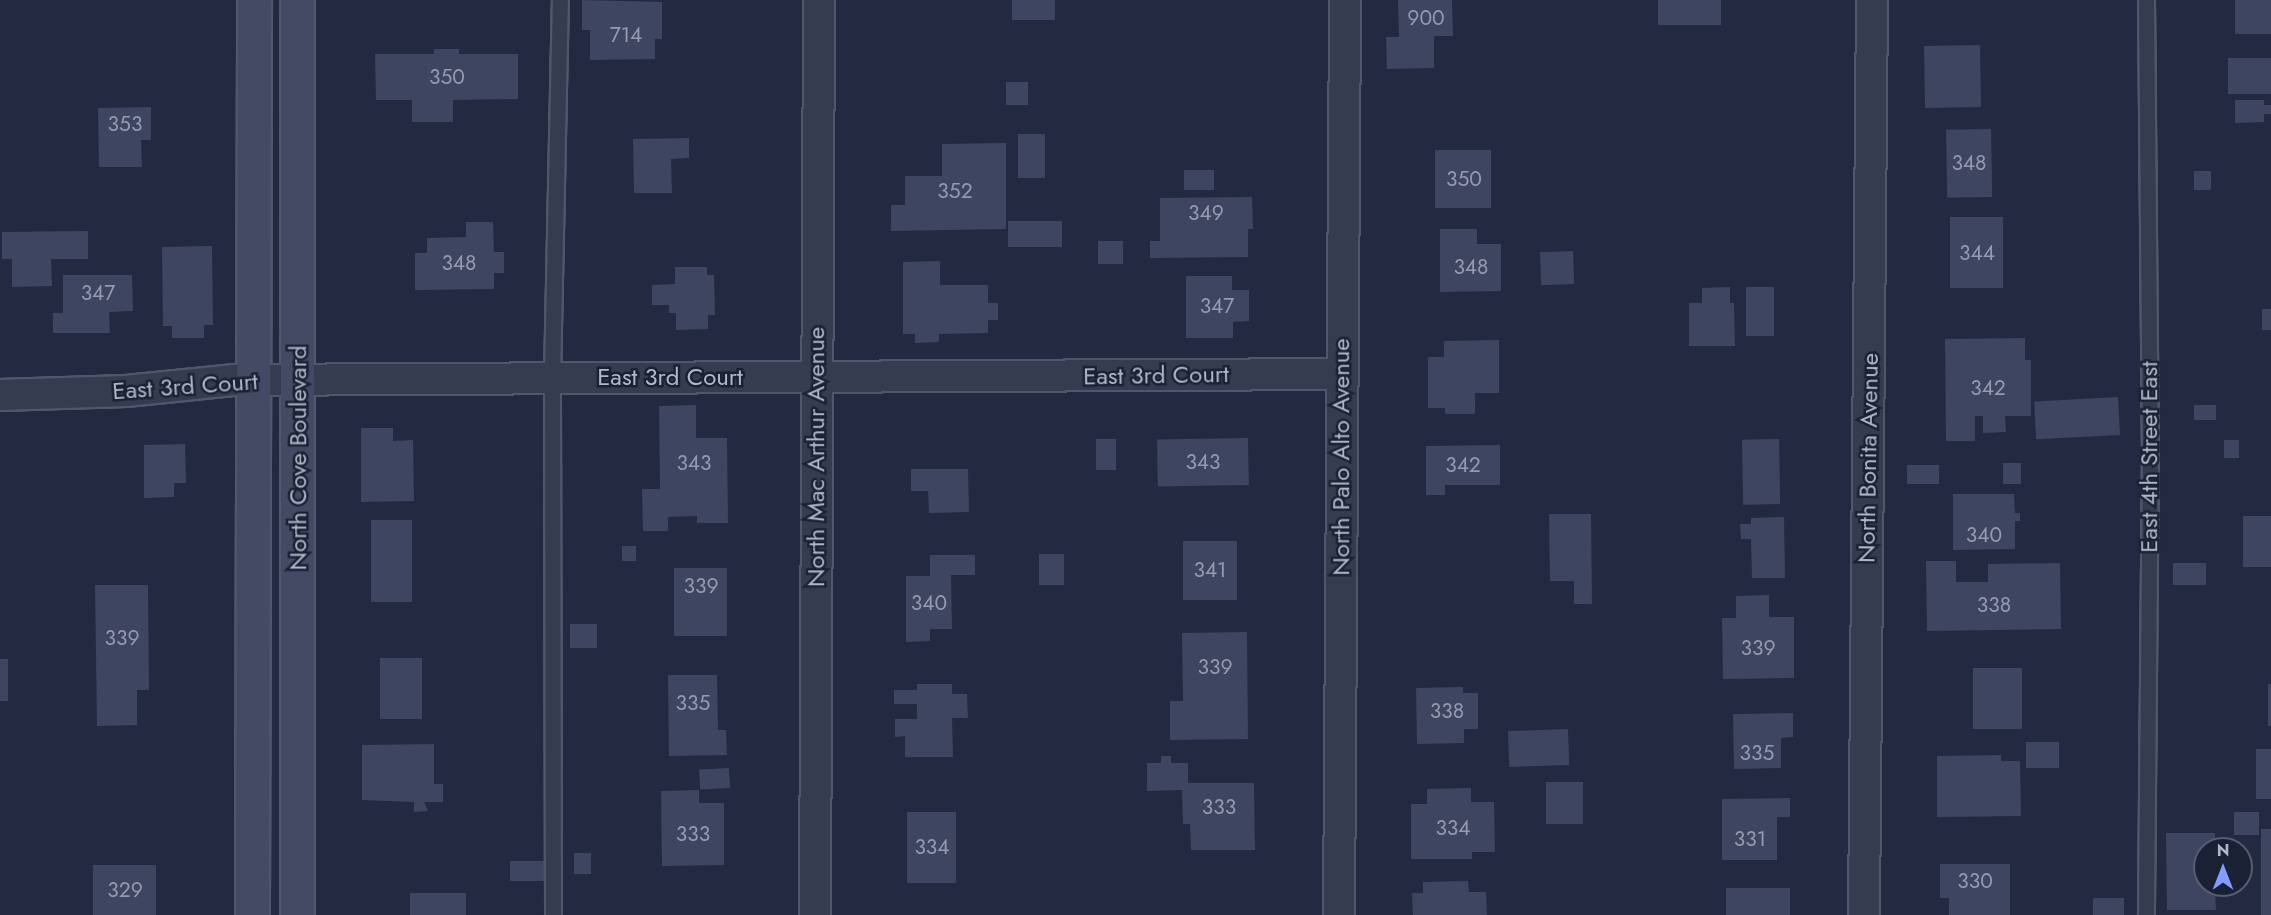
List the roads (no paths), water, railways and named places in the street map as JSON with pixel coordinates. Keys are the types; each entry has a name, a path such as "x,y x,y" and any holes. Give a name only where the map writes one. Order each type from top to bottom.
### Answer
{"street":[{"name":"North Cove Boulevard","path":"252,915 254,0"},
{"name":"North Cove Boulevard","path":"297,0 297,915"},
{"name":"North Mac Arthur Avenue","path":"815,915 819,0"},
{"name":"North Palo Alto Avenue","path":"1339,915 1345,0"},
{"name":"North Bonita Avenue","path":"1864,915 1872,0"},
{"name":"East 3rd Court","path":"0,395 126,391 253,380 552,376 816,378 1342,374"}],"lane":[{"path":"553,915 552,376 560,0"},
{"name":"East 4th Street East","path":"2146,0 2150,448 2146,915"}]}
